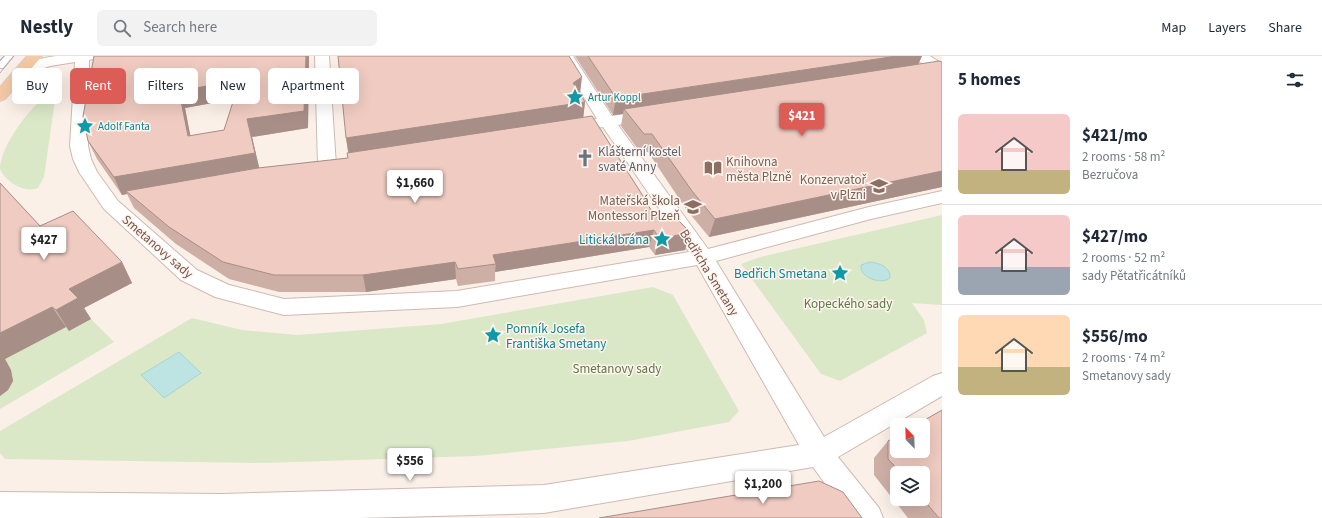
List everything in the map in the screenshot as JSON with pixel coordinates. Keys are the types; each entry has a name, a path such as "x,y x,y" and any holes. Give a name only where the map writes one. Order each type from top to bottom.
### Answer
{"main road":[{"path":"25,68 35,56"},
{"path":"0,96 12,83"}],"street":[{"path":"31,68 83,56"},
{"name":"Smetanovy sady","path":"83,56 79,146 82,159 88,172 111,205 189,275 223,291 284,308 456,299 703,257"},
{"path":"322,56 328,166"},
{"name":"Bedřicha Smetany","path":"566,56 607,122 703,257 819,454 868,518"},
{"path":"920,56 942,70"},
{"path":"916,74 942,70"},
{"path":"550,131 664,113"},
{"path":"703,257 869,213 942,197"},
{"path":"111,205 132,201"},
{"path":"0,506 222,508 544,498 819,454 942,383"}],"lane":[{"path":"0,66 8,56"}],"green space":[{"path":"54,104 44,177 38,188 29,189 13,183 6,178 0,169 1,159 11,137 27,114 36,105"},
{"name":"Kopeckého sady","path":"942,215 942,305 912,303 924,320 927,333 840,381 821,374 741,264 760,257"},
{"name":"Smetanovy sady","path":"653,287 673,295 739,411 729,422 628,441 476,456 264,463 5,459 0,453 0,431 192,318 242,330 297,335 441,324"},
{"path":"91,319 114,342 0,409 0,396 8,390 11,370 5,359 66,327 70,331"}],"water":[{"path":"870,262 884,266 889,271 890,278 882,281 867,277 861,270 861,265"},
{"path":"179,352 201,373 164,398 141,375"}],"building":[{"path":"94,56 306,56 306,68 268,68 268,104 304,104 304,111 247,119 255,153 114,177 88,141 83,116 85,104 126,104 126,68 92,68"},
{"path":"338,56 569,56 582,77 573,83 585,102 346,138 343,104 359,104 359,68 339,68"},
{"path":"588,56 897,56 616,98"},
{"path":"939,61 942,62 942,171 715,219 692,191 652,134 644,134 624,109"},
{"path":"592,116 656,217 672,214 691,233 659,238 654,230 493,255 496,264 458,269 455,262 363,275 274,275 223,262 169,227 126,191 258,168 348,158 347,153"},
{"path":"0,183 40,226 73,211 122,262 69,289 78,298 56,310 52,307 0,333"},
{"path":"942,410 942,518 939,518 929,506 930,466 894,466 888,459 888,441 890,440 890,458 930,458 930,418 928,418"},
{"path":"819,481 843,492 862,518 599,518"}],"tram line":[{"path":"0,61 4,56"},
{"path":"0,73 14,56"}],"place":[{"name":"Artur Koppl","path":"575,97"},
{"name":"Adolf Fanta","path":"85,126"},
{"name":"Klášterní kostel svaté Anny","path":"585,158"},
{"name":"Knihovna města Plzně","path":"713,168"},
{"name":"Konzervatoř v Plzni","path":"879,186"},
{"name":"Mateřská škola Montessori Plzeň","path":"693,207"},
{"name":"Litická brána","path":"662,239"},
{"name":"Bedřich Smetana","path":"840,273"},
{"name":"Pomník Josefa Františka Smetany","path":"493,335"}]}
